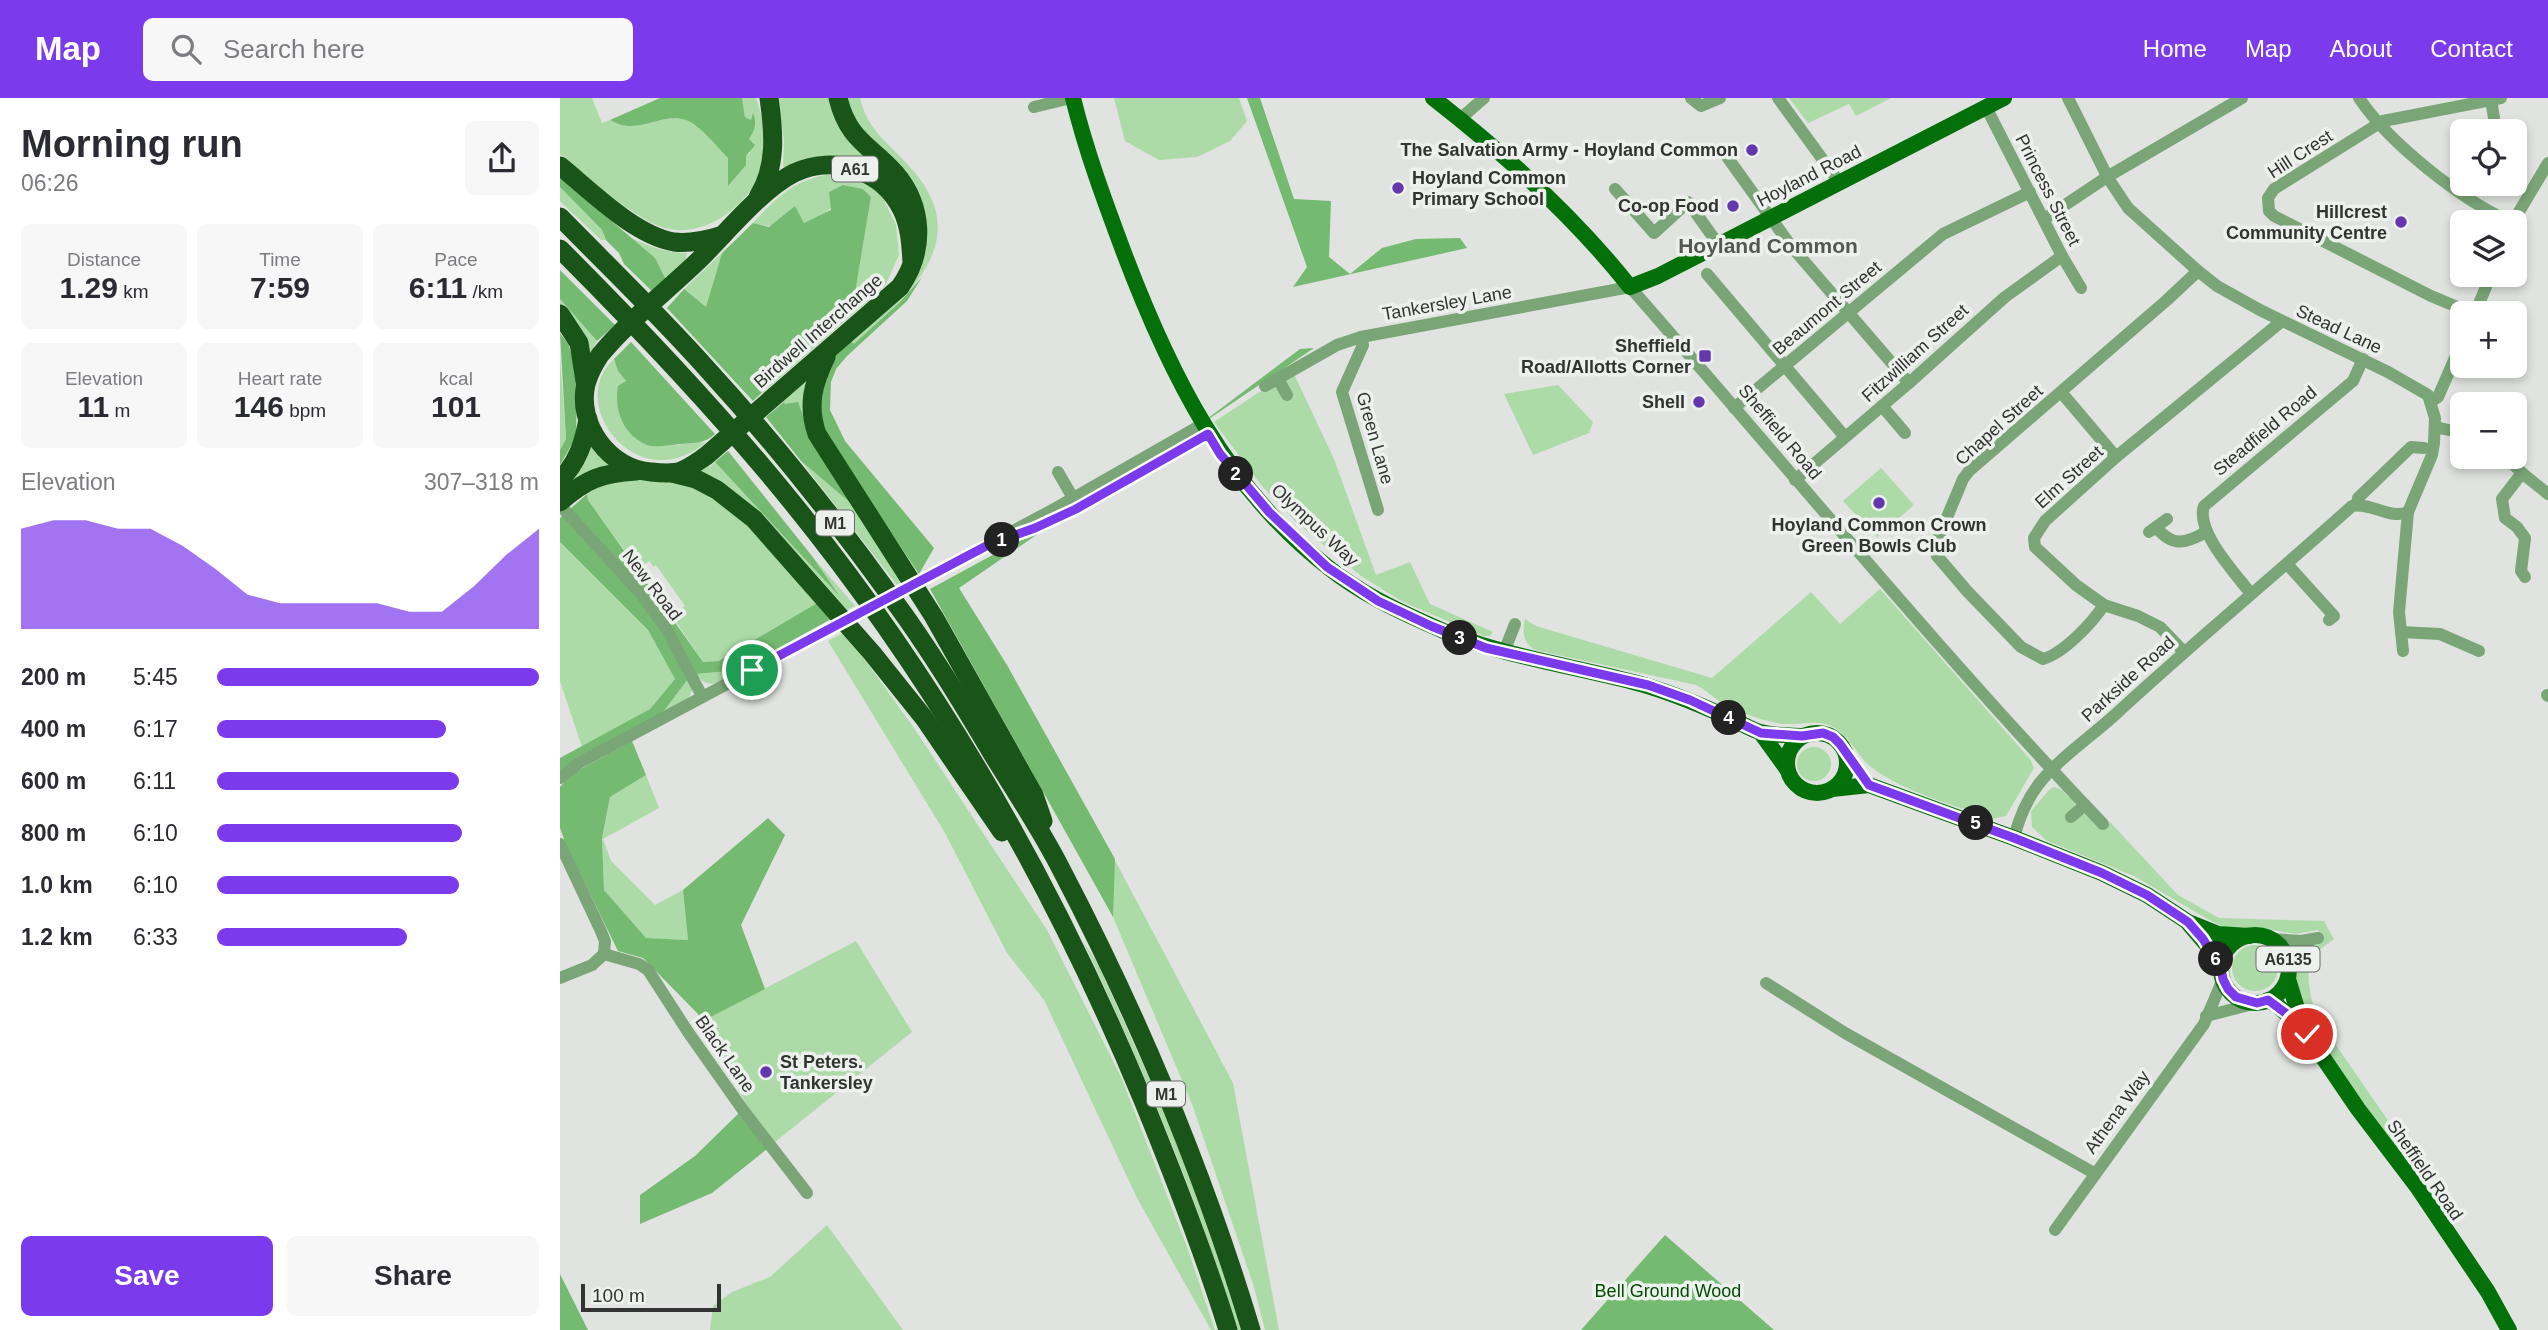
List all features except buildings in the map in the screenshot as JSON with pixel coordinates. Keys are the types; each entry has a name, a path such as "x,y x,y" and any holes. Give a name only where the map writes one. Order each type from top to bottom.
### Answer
{"highway":[{"path":"759,98 773,131"},
{"name":"A61","path":"751,207 766,184 773,154 769,98"},
{"name":"A61","path":"838,98 843,117 857,138 893,171 912,199 919,230 912,262"},
{"name":"A61","path":"585,385 604,350 751,207 781,181 806,169 833,164 853,168 874,177 890,192 906,219 912,262"},
{"path":"560,166 647,233 669,241 688,243 723,235"},
{"name":"M1","path":"560,217 711,373 822,506 893,599 950,682 1060,867"},
{"name":"M1","path":"560,249 692,384 808,522 870,605 988,785 1045,887 1115,1032 1182,1196 1228,1330"},
{"name":"Birdwell Interchange","path":"636,471 672,473 687,468 706,456 900,287 912,262"},
{"path":"560,314 579,343 585,369 588,419 595,435 607,452 636,471"},
{"name":"M1","path":"829,350 811,394 812,419 817,434 934,617 1034,795 1060,867 1162,1083 1203,1187 1251,1330"},
{"path":"563,491 579,453 588,419"},
{"name":"A61","path":"563,491 604,475 636,471"},
{"name":"M1","path":"672,473 702,482 733,501 754,519 800,569 924,718 1001,831 1045,887"}],"main road":[{"name":"Olympus Way","path":"1072,98 1101,192 1135,282 1165,351 1205,429 1220,454 1269,512 1327,567 1378,601 1486,648 1648,685 1690,700 1761,733 1802,736 1823,733 1833,737 1869,785"},
{"name":"Sheffield Road","path":"1433,98 1544,193 1630,286"},
{"name":"Hoyland Road","path":"1630,286 1658,276 2004,98"},
{"name":"Olympus Way","path":"1761,733 1796,786 1804,791 1823,793 1832,789 1869,785 2014,838 2114,879 2147,895 2188,922 2218,934 2260,935 2271,939"},
{"path":"1787,769 1789,750 1802,736"},
{"path":"1832,789 1845,774 1846,754"},
{"name":"Olympus Way","path":"2188,922 2213,952 2228,989 2236,997 2263,1002"},
{"name":"A6135","path":"2222,973 2224,957 2230,947 2249,936"},
{"name":"A6135","path":"2263,1002 2278,994 2289,974 2284,951 2271,939"},
{"name":"Sheffield Road","path":"2289,974 2300,1018 2307,1034"},
{"name":"Sheffield Road","path":"2263,1002 2291,1017 2307,1034 2358,1109 2418,1188 2488,1292 2509,1330"}],"street":[{"path":"1034,107 1072,98"},
{"path":"1460,119 1484,98"},
{"path":"1691,98 1701,106 1720,98"},
{"path":"1778,98 1839,181"},
{"name":"Stead Lane","path":"2068,98 2108,178 2128,208 2197,271 2217,286 2282,321 2423,391 2432,401"},
{"path":"2044,219 2242,98"},
{"path":"2359,98 2379,124 2450,186 2491,210"},
{"path":"2496,99 2496,119"},
{"name":"Hill Crest","path":"2450,302 2274,216 2269,211 2268,198 2274,189 2379,124 2423,112 2496,99"},
{"name":"Princess Street","path":"1986,107 2081,288"},
{"path":"1725,154 1791,246 1909,383"},
{"path":"2519,210 2548,163"},
{"path":"1615,189 1654,233 1688,202 1718,244"},
{"name":"Beaumont Street","path":"1734,408 1943,234 2031,192"},
{"name":"Fitzwilliam Street","path":"1795,480 2005,297 2062,256"},
{"name":"Chapel Street","path":"2104,605 2062,650 2043,659 2021,647 1967,591 1937,556 1935,546 1969,471 2197,271"},
{"path":"1707,274 1845,438"},
{"name":"Tankersley Lane","path":"1265,386 1337,345 1361,337 1630,286"},
{"name":"Sheffield Road","path":"1630,286 1795,480 2052,771 2100,820 2106,808"},
{"name":"Elm Street","path":"2184,652 2160,626 2104,605 2076,585 2035,547 2034,538 2045,521 2116,457 2282,321"},
{"name":"Green Lane","path":"1361,337 1363,345 1342,392 1378,510"},
{"name":"Steadfield Road","path":"2206,532 2202,512 2209,500 2353,381 2363,359"},
{"path":"2403,651 2399,612 2408,512 2432,455 2435,427 2432,401 2438,397 2450,370"},
{"path":"1278,379 1287,395"},
{"path":"2061,392 2116,457"},
{"path":"1882,406 1905,433"},
{"path":"2435,427 2450,430"},
{"path":"990,544 1048,523 1094,498 1205,429"},
{"path":"560,778 579,763 702,696 1205,429"},
{"name":"Parkside Road","path":"2014,838 2025,805 2039,784 2073,750 2095,734 2184,652 2357,504 2358,498 2411,447 2424,449"},
{"path":"2518,469 2548,494"},
{"path":"1058,472 1073,498 1094,498"},
{"path":"2522,473 2502,499 2505,518 2517,527 2525,538 2521,571 2525,577"},
{"name":"New Road","path":"563,491 667,630 702,696"},
{"path":"2357,504 2396,515 2408,512"},
{"path":"2167,519 2153,530 2178,542 2196,538 2206,532 2251,594"},
{"path":"2287,564 2334,616 2329,620"},
{"path":"1504,652 1515,624"},
{"path":"2401,632 2440,634 2479,651"},
{"path":"2071,817 2085,805"},
{"path":"560,844 600,929 606,948 604,954 592,965 560,978"},
{"path":"2271,939 2314,939 2299,953 2289,974"},
{"name":"Black Lane","path":"604,954 639,964 648,970 743,1110 807,1193"},
{"name":"Athena Way","path":"2054,1230 2204,1024 2222,973"},
{"path":"1766,983 1845,1033 2094,1173"},
{"path":"2207,1016 2263,1002"}],"green space":[{"path":"560,98 592,98 602,123 610,120 630,126 677,118 686,120 703,132 728,158 729,185 750,153 748,139 752,115 751,120 745,117 742,98 756,98 766,140 763,166 739,204 713,222 684,230 656,225 612,197 560,154"},
{"path":"660,98 742,98 745,117 751,120 753,113 755,126 749,139 755,145 746,156 746,165 728,186 728,158 703,132 686,120 676,118 630,126 610,120"},
{"path":"777,98 831,98 880,167 876,172 785,169 784,140"},
{"path":"844,98 860,98 873,128 909,166 929,193 937,218 936,242 928,264 895,306 854,345 849,339 924,250 858,130"},
{"path":"1114,98 1239,98 1247,121 1230,141 1197,157 1159,160 1125,141"},
{"path":"1247,98 1260,98 1294,199 1331,201 1329,257 1350,274 1382,248 1416,239 1460,238 1467,248 1293,287 1307,267"},
{"path":"1789,98 1891,98 1856,116 1849,104 1808,123"},
{"path":"832,174 851,177 869,185 882,196 896,225 899,255 885,286 753,401 854,299 871,197 863,189 843,185 829,210 812,220 782,226 753,223 788,190 819,176"},
{"path":"560,177 655,258 666,280 653,292 624,264 602,230 560,187"},
{"path":"843,185 863,189 871,197 854,299 753,401 667,308 684,289 706,307 722,253 753,223 769,227 795,206 804,223 831,210 829,192"},
{"path":"560,187 602,230 606,240 601,240 560,201"},
{"path":"629,237 664,250 687,253 685,262 666,280"},
{"path":"722,253 706,308 684,289"},
{"path":"560,270 615,325 597,341 560,299"},
{"path":"922,277 907,301 836,369 831,382 830,410 845,441 934,548 919,574 838,454 829,449 815,408 824,368 849,339 854,344 900,302"},
{"path":"560,299 597,341 588,357 560,308"},
{"path":"560,333 569,345 577,378 576,437 560,465 560,450 566,439"},
{"path":"631,342 715,434 698,442 659,446 647,445 631,434 622,420 617,403 618,386 626,381 618,371 614,359"},
{"path":"1314,348 1191,431 1300,349"},
{"path":"560,358 566,439 560,450"},
{"path":"614,359 618,371 664,446 706,442 681,457 656,460 634,453 616,439 603,420 598,399 601,378"},
{"path":"809,373 809,432 780,398"},
{"path":"1294,374 1334,459 1376,575 1410,562 1430,604 1493,632 1490,636 1483,636 1403,602 1361,576 1296,522 1261,485 1214,422 1267,387 1285,384"},
{"path":"1558,385 1593,422 1589,433 1533,455 1504,394"},
{"path":"784,402 798,402 809,432 853,505 801,461 766,417"},
{"path":"592,446 595,452 613,467 570,484"},
{"path":"728,451 812,556 840,597 715,462"},
{"path":"801,461 853,505 904,580 897,585"},
{"path":"715,462 835,592 812,556 855,606 845,611 690,473 705,463 710,467"},
{"name":"Hoyland Common Crown Green Bowls Club","path":"1881,468 1914,505 1877,537 1843,501"},
{"path":"648,478 694,484 738,512 817,603 719,661 703,662 672,616 685,606 656,565 653,567 650,561 637,568 588,500 587,494 609,481"},
{"path":"587,494 588,500 703,662 719,661 817,603 831,619 739,670 696,674 688,679 663,712 560,772 560,758 650,709 675,679 648,630 560,542 560,518"},
{"path":"1061,518 959,588 1007,665 1115,859 1113,917 930,589"},
{"path":"560,542 648,630 675,679 650,709 582,747 560,681"},
{"path":"1880,589 2030,759 2034,768 2006,816 1992,819 1895,782 1871,767 1845,736 1828,725 1784,724 1764,720 1727,706 1696,685 1535,650 1528,644 1524,633 1525,619 1536,626 1712,678 1811,592 1840,624"},
{"path":"845,632 914,728 1047,930 1121,1077 1187,1247 1215,1330 1211,1330 1137,1198 1044,1000 1007,953 945,833 828,641"},
{"path":"739,670 722,681 711,684 701,680 696,674"},
{"path":"688,679 692,690 689,698 663,712"},
{"path":"632,741 646,775 610,797 602,838 604,890 646,938 688,940 683,890 768,818 785,835 741,925 765,989 701,1022 698,1014 643,958 618,951 560,828 560,787 570,775"},
{"path":"1814,747 1826,752 1831,764 1826,776 1814,781 1802,776 1797,764 1802,752"},
{"path":"646,775 659,808 603,839 611,861 655,905 683,890 688,940 646,938 604,890 602,838 610,797"},
{"path":"2054,787 2062,790 2068,797 2070,795 2080,815 2086,814 2102,828 2110,822 2178,895 2219,918 2324,921 2334,939 2311,956 2309,986 2316,1016 2420,1167 2413,1173 2307,1028 2295,984 2295,974 2305,953 2322,941 2318,930 2295,934 2268,929 2222,929 2222,926 2134,876 2047,841 2032,827 2031,811"},
{"path":"1109,849 1233,1083 1279,1330 1265,1330 1254,1287 1192,1104 1113,917"},
{"path":"856,941 912,1032 775,1142 748,1107 701,1022"},
{"path":"1083,941 1098,964 1167,1118 1193,1184 1242,1330 1238,1330 1167,1133"},
{"path":"2255,945 2272,951 2278,968 2272,985 2255,991 2238,985 2232,968 2238,951"},
{"path":"739,1113 767,1149 712,1193 640,1224 640,1195 695,1156"},
{"path":"827,1225 903,1330 710,1330 713,1306 732,1292 770,1277"},
{"name":"Bell Ground Wood","path":"1665,1235 1774,1330 1581,1330"},
{"path":"560,1274 588,1330 560,1330"}],"place":[{"name":"The Salvation Army - Hoyland Common","path":"1752,150"},
{"name":"Hoyland Common Primary School","path":"1398,188"},
{"name":"Co-op Food","path":"1733,206"},
{"name":"Hillcrest Community Centre","path":"2401,222"},
{"name":"Sheffield Road/Allotts Corner","path":"1705,356"},
{"name":"Shell","path":"1699,402"},
{"name":"Hoyland Common Crown Green Bowls Club","path":"1879,503"},
{"name":"St Peters. Tankersley","path":"766,1072"}],"district":[{"name":"Hoyland Common","path":"1768,246"}],"route":[{"path":"752,670 990,544 1048,523 1076,509 1208,434 1220,454 1247,487 1300,543 1327,567 1378,601 1486,648 1648,685 1690,700 1761,733 1802,736 1823,733 1833,737 1869,785 2014,838 2102,873 2147,895 2188,922 2203,939 2213,952 2228,989 2236,997 2246,1002 2268,1000 2291,1017 2307,1034"}]}
